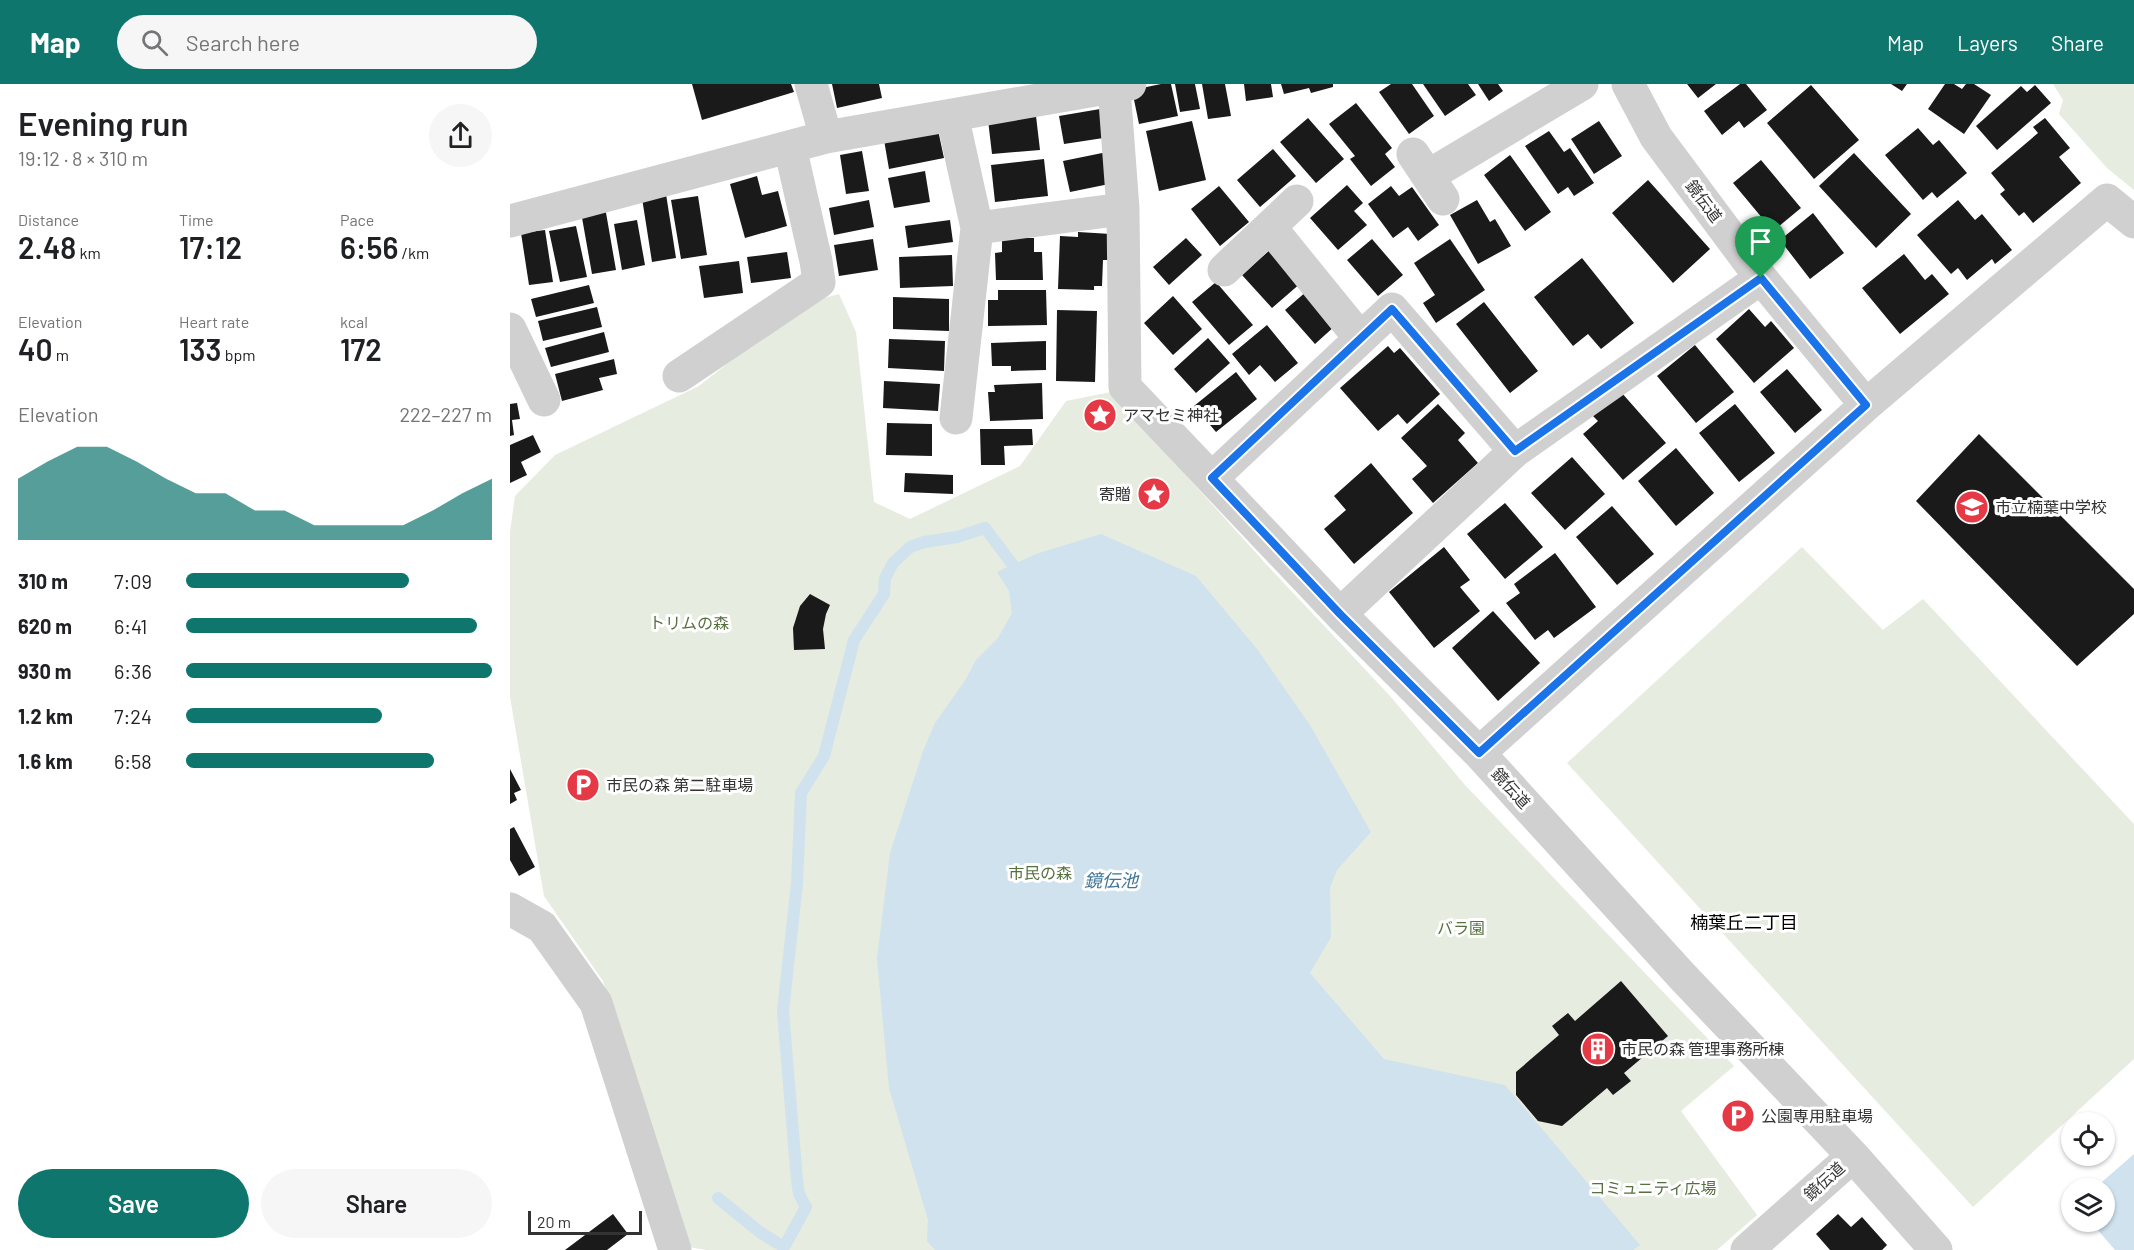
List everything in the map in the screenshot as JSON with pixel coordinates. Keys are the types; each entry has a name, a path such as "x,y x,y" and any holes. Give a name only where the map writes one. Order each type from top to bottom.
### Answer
{"street":[{"path":"811,84 826,137"},
{"path":"1428,176 1582,84"},
{"name":"鏡伝道","path":"1628,84 1656,137 1761,278 1866,405 1479,753 1682,976 1852,1156 1747,1250"},
{"path":"510,221 826,137 1122,86 1125,387 1136,409 1212,478 1340,614 1479,753"},
{"path":"952,115 977,228 956,418"},
{"path":"679,376 819,282 790,147"},
{"path":"1866,405 2106,200 2134,222"},
{"path":"1224,270 1298,201"},
{"path":"977,228 1123,209"},
{"path":"1270,227 1360,338"},
{"path":"1340,614 1515,451 1761,278"},
{"path":"1212,478 1392,309 1515,451"},
{"path":"510,329 544,400"},
{"path":"510,909 542,927 596,1003 675,1250"},
{"path":"1852,1156 1936,1250"}],"green space":[{"path":"2053,84 2134,84 2134,190 2107,168 2059,114 2063,100"},
{"name":"市民の森","path":"839,294 856,332 874,502 910,519 1020,466 1066,401 1111,392 1266,564 1391,697 1465,785 1734,1066 1681,1111 1757,1215 1717,1250 707,1250 688,1247 603,981 544,896 510,697 510,532 515,496 555,455 699,386 802,304"},
{"path":"1802,547 1883,630 1923,599 2134,824 2134,1059 2076,1112 2061,1112 2061,1126 1973,1207 1567,763"}],"water":[{"name":"鏡伝池","path":"1101,534 1196,576 1257,649 1310,725 1371,832 1337,870 1330,888 1331,937 1310,973 1384,1059 1505,1085 1640,1245 1633,1250 935,1250 927,1241 928,1220 889,1088 877,959 890,853 923,751 935,723 966,679 976,660 998,638 1012,613 1009,591 997,572 1036,554"},
{"path":"2134,1154 2134,1250 2115,1250 2099,1232 2115,1232 2115,1178 2106,1178"}],"building":[{"path":"692,84 791,84 794,92 702,120"},
{"path":"832,84 879,84 882,98 837,108"},
{"path":"1171,84 1178,116 1139,124 1132,90"},
{"path":"1175,84 1195,84 1200,109 1180,112"},
{"path":"1202,84 1225,84 1231,116 1208,119"},
{"path":"1244,84 1271,84 1273,97 1246,101"},
{"path":"1281,84 1333,84 1333,87 1311,93 1309,88 1284,94"},
{"path":"1391,84 1412,84 1434,116 1409,134 1379,92"},
{"path":"1423,84 1468,84 1476,95 1445,116"},
{"path":"1478,84 1498,84 1503,91 1489,101"},
{"path":"1687,84 1716,84 1698,98"},
{"path":"1740,84 1746,84 1767,110 1744,128 1739,121 1722,135 1704,111"},
{"path":"1891,84 1907,84 1902,91"},
{"path":"1945,84 1954,84 1962,89 1966,84 1974,84 1991,95 1964,134 1928,109"},
{"path":"1811,85 1859,140 1814,179 1767,123"},
{"path":"2035,85 2051,103 1997,150 1976,126 2021,86 2027,92"},
{"path":"1356,103 1392,148 1385,154 1395,167 1371,186 1350,159 1355,156 1329,124"},
{"path":"1106,108 1110,137 1064,144 1059,116"},
{"path":"1036,116 1040,150 992,154 988,120"},
{"path":"1308,118 1344,159 1316,183 1280,142"},
{"path":"2045,118 2070,148 2059,157 2081,183 2033,223 2024,212 2019,216 2000,194 2005,190 1991,173 2038,133 2033,127"},
{"path":"1192,121 1206,180 1159,191 1146,131"},
{"path":"1599,121 1622,156 1594,174 1571,139"},
{"path":"1918,128 1933,145 1939,140 1967,173 1937,198 1932,192 1923,200 1885,155"},
{"path":"938,130 944,158 889,169 884,140"},
{"path":"1549,131 1564,152 1570,148 1594,183 1574,196 1568,187 1558,194 1525,146"},
{"path":"1273,149 1296,176 1260,207 1237,180"},
{"path":"862,151 869,191 846,194 840,155"},
{"path":"1112,151 1119,182 1070,192 1063,161"},
{"path":"1854,153 1911,214 1876,248 1819,186"},
{"path":"1510,155 1551,212 1525,231 1484,175"},
{"path":"1044,159 1048,196 995,202 991,165"},
{"path":"1761,160 1801,208 1773,231 1733,183"},
{"path":"925,171 930,202 894,208 888,178"},
{"path":"757,176 762,195 778,191 787,226 745,238 730,184"},
{"path":"1648,180 1710,249 1673,283 1612,213"},
{"path":"1347,185 1363,203 1354,211 1367,225 1338,250 1310,218"},
{"path":"1219,186 1249,222 1220,246 1191,209"},
{"path":"1391,186 1399,196 1412,187 1439,225 1418,241 1408,227 1393,238 1368,204"},
{"path":"666,194 676,258 652,262 642,198"},
{"path":"698,196 707,255 681,259 671,200"},
{"path":"869,200 874,227 834,235 829,208"},
{"path":"1477,200 1490,222 1495,219 1511,246 1478,264 1450,215"},
{"path":"1958,200 1975,220 1982,214 2012,250 1995,264 1992,259 1967,280 1958,268 1951,274 1917,235"},
{"path":"605,207 616,270 592,274 581,212"},
{"path":"1813,213 1844,253 1810,279 1780,240"},
{"path":"637,220 645,265 622,270 614,224"},
{"path":"950,220 953,242 908,248 905,226"},
{"path":"576,226 587,277 560,282 549,231"},
{"path":"545,230 553,282 529,285 521,233"},
{"path":"1078,232 1111,234 1110,260 1103,260 1102,286 1094,286 1094,290 1058,289 1060,236 1078,237"},
{"path":"1002,238 1034,238 1034,252 1042,252 1043,280 996,280 995,253 1002,252"},
{"path":"1186,238 1202,255 1169,285 1153,267"},
{"path":"873,239 878,270 839,276 834,245"},
{"path":"1372,239 1403,275 1378,296 1347,260"},
{"path":"1450,239 1485,290 1436,323 1423,303 1435,295 1414,263"},
{"path":"1272,248 1302,282 1272,308 1242,275"},
{"path":"787,252 791,278 751,283 747,257"},
{"path":"1904,254 1925,280 1932,274 1949,294 1900,334 1862,288"},
{"path":"952,255 953,286 900,288 899,257"},
{"path":"1582,258 1634,323 1601,349 1588,334 1573,346 1534,297"},
{"path":"739,261 743,293 704,298 699,266"},
{"path":"1216,282 1253,325 1229,345 1192,302"},
{"path":"589,285 594,303 536,317 531,299"},
{"path":"998,290 1046,290 1047,325 988,326 988,300 998,300"},
{"path":"1307,291 1336,325 1315,344 1285,310"},
{"path":"1173,296 1202,329 1173,355 1144,323"},
{"path":"893,297 949,299 949,331 893,329"},
{"path":"1484,302 1538,371 1510,393 1456,324"},
{"path":"597,307 602,327 543,341 538,321"},
{"path":"1749,309 1765,327 1771,321 1794,348 1754,383 1716,339"},
{"path":"1057,310 1097,311 1095,382 1056,381"},
{"path":"1267,325 1298,363 1275,382 1260,365 1249,375 1232,354"},
{"path":"604,332 609,352 551,367 545,348"},
{"path":"1208,338 1230,363 1196,393 1174,369"},
{"path":"889,339 945,341 944,371 888,368"},
{"path":"1046,341 1046,370 1011,371 1011,366 992,366 991,343"},
{"path":"1695,345 1734,392 1696,423 1657,376"},
{"path":"1388,346 1394,353 1400,348 1440,394 1407,424 1398,414 1378,431 1340,388"},
{"path":"614,359 617,374 599,378 603,390 562,401 555,374"},
{"path":"1787,369 1822,410 1795,433 1760,392"},
{"path":"1236,372 1257,399 1216,432 1194,406"},
{"path":"884,381 940,384 938,411 883,408"},
{"path":"1042,383 1043,419 990,421 988,392 995,392 994,385"},
{"path":"1621,392 1666,443 1623,480 1583,434 1598,421 1593,416"},
{"path":"517,403 520,419 512,420 514,435 510,436 510,404"},
{"path":"1438,404 1465,433 1458,440 1478,463 1433,503 1412,479 1427,466 1401,438"},
{"path":"1735,404 1775,453 1739,482 1699,433"},
{"path":"887,423 932,424 932,456 886,455"},
{"path":"980,429 1032,429 1033,445 1004,446 1005,465 981,465"},
{"path":"1979,434 2134,589 2134,614 2077,666 1916,501"},
{"path":"533,435 541,452 521,462 527,475 510,483 510,445"},
{"path":"1676,448 1714,493 1676,526 1638,481"},
{"path":"1572,457 1605,494 1565,530 1531,493"},
{"path":"1371,463 1413,513 1354,564 1324,529 1346,510 1334,496"},
{"path":"905,473 953,475 953,494 904,492"},
{"path":"1505,503 1543,547 1505,579 1467,534"},
{"path":"1612,506 1654,554 1617,585 1576,537"},
{"path":"1444,547 1470,580 1460,587 1480,611 1434,648 1389,592"},
{"path":"1555,553 1596,607 1554,638 1548,630 1535,640 1506,603 1520,593 1514,584"},
{"path":"810,594 830,605 823,629 825,649 794,650 793,628 800,606"},
{"path":"1493,611 1540,663 1498,701 1452,648"},
{"path":"510,769 521,790 514,793 517,800 510,804"},
{"path":"514,827 535,867 519,876 510,860 510,829"},
{"name":"市民の森 管理事務所棟","path":"1621,981 1668,1036 1624,1073 1631,1081 1613,1095 1607,1088 1562,1126 1538,1121 1516,1095 1516,1072 1559,1035 1552,1026 1568,1013 1575,1021"},
{"path":"613,1214 628,1234 607,1250 565,1250"},
{"path":"1838,1214 1851,1227 1862,1217 1887,1245 1882,1250 1830,1250 1816,1234"}],"waterway":[{"path":"718,1198 761,1233 784,1247 806,1207 799,1194 797,1181 783,1011 797,883 801,793 824,756 854,640 884,594 885,578 893,563 910,547 924,542 957,537 985,528 1013,565"}],"place":[{"name":"アマセミ神社","path":"1100,415"},
{"name":"寄贈","path":"1154,494"},
{"name":"市立楠葉中学校","path":"1972,507"},
{"name":"市民の森 第二駐車場","path":"583,785"},
{"name":"市民の森 管理事務所棟","path":"1598,1049"},
{"name":"公園専用駐車場","path":"1738,1116"}],"district":[{"name":"楠葉丘二丁目","path":"1744,923"}],"route":[{"path":"1761,278 1866,405 1479,753 1340,614 1212,478 1392,309 1515,451 1761,278"}],"park label":[{"name":"トリムの森","path":"689,623"},
{"name":"バラ園","path":"1461,928"},
{"name":"コミュニティ広場","path":"1653,1188"}]}
